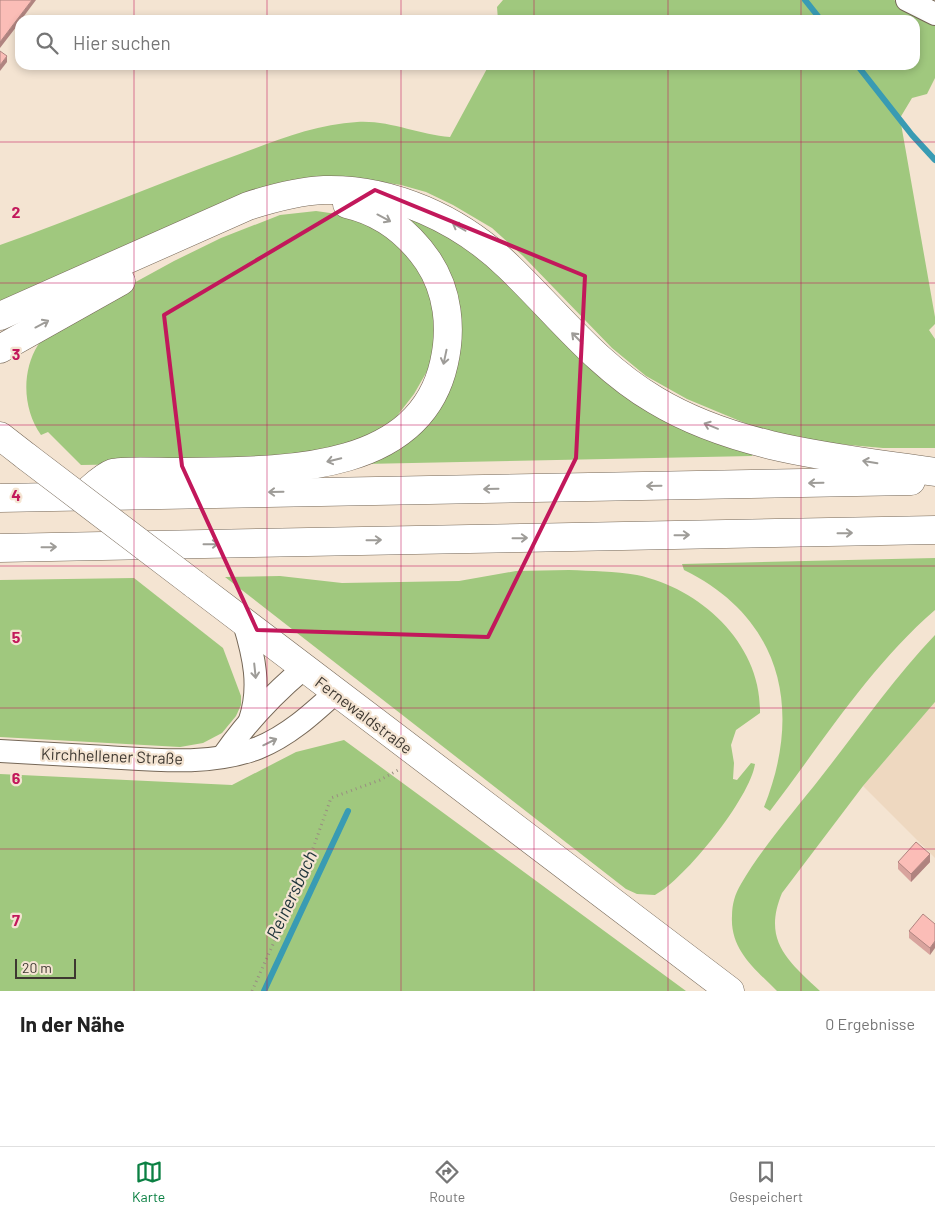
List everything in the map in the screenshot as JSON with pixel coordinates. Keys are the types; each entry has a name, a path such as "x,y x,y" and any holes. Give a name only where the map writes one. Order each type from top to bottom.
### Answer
{"main road":[{"path":"0,316 235,211 262,201 292,194 325,190 373,195 427,212 468,233 510,268 602,362 631,385 681,414 717,429 754,440 813,453 935,472"},
{"path":"0,349 33,329 185,248 258,215 288,207 334,203 370,211 403,231 419,248 433,268 443,292 448,321 447,348 441,375 421,412 391,438 351,456 301,467 113,473 82,496"},
{"name":"Fernewaldstraße","path":"0,436 303,669 730,991"},
{"path":"0,498 935,481"},
{"path":"0,548 935,530"}],"street":[{"path":"907,0 935,14"},
{"path":"244,624 252,651 256,688 250,720"},
{"path":"223,756 250,720 274,694 303,669"},
{"name":"Kirchhellener Straße","path":"0,751 142,760 196,760 223,756 256,748 283,736 335,692"}],"path":[{"path":"252,991 301,882 331,798 380,780 420,757"}],"highlighted area":[{"path":"375,190 585,276 576,458 488,637 257,630 182,466 164,315"}],"shaded area":[{"path":"935,702 935,858 863,786"}],"green space":[{"path":"503,0 894,0 935,22 935,78 927,94 912,98 900,118 935,317 935,324 929,330 935,339 935,448 883,448 826,443 759,429 687,399 646,376 612,348 523,256 492,228 453,205 426,192 401,185 356,178 328,178 270,185 0,302 0,245 207,166 281,139 326,126 357,122 381,123 427,134 450,137 486,70 920,70 920,15 498,15 497,7"},
{"path":"396,207 457,235 536,303 753,454 752,456 363,464 454,354"},
{"path":"316,211 344,215 369,222 391,238 416,263 427,287 433,309 435,333 430,366 414,394 397,416 378,432 338,450 268,462 81,465 48,432 41,435 35,425 28,403 27,379 29,367 38,345 52,330 68,319 174,261 221,238 280,215"},
{"path":"935,558 935,610 911,632 868,680 770,811 764,807 776,771 782,736 782,702 775,670 763,641 743,614 717,590 684,570 682,564"},
{"path":"569,570 637,575 683,592 704,606 723,623 739,642 750,664 758,688 760,713 736,730 731,745 734,763 733,779 737,780 751,763 755,764 750,779 729,816 699,855 683,873 655,895 637,894 626,889 225,577 280,576 342,583 459,581 516,571"},
{"path":"134,578 223,648 241,696 241,705 236,716 222,733 203,743 180,747 0,737 0,580"},
{"path":"935,635 935,702 863,786 782,893 775,924 777,937 789,959 820,991 777,991 753,967 735,939 732,928 732,912 737,892 758,857 779,829 890,687"},
{"path":"344,740 686,991 0,991 0,774 232,785 296,752"}],"building":[{"path":"0,0 32,0 21,15 15,15 15,22 0,42"},
{"path":"0,51 7,56 0,65"},
{"path":"916,842 930,854 911,874 898,862"},
{"path":"923,914 935,924 935,941 930,948 909,931"}],"waterway":[{"path":"805,0 817,15"},
{"path":"861,70 912,135 935,160"},
{"name":"Reinersbach","path":"264,991 348,811"}]}
